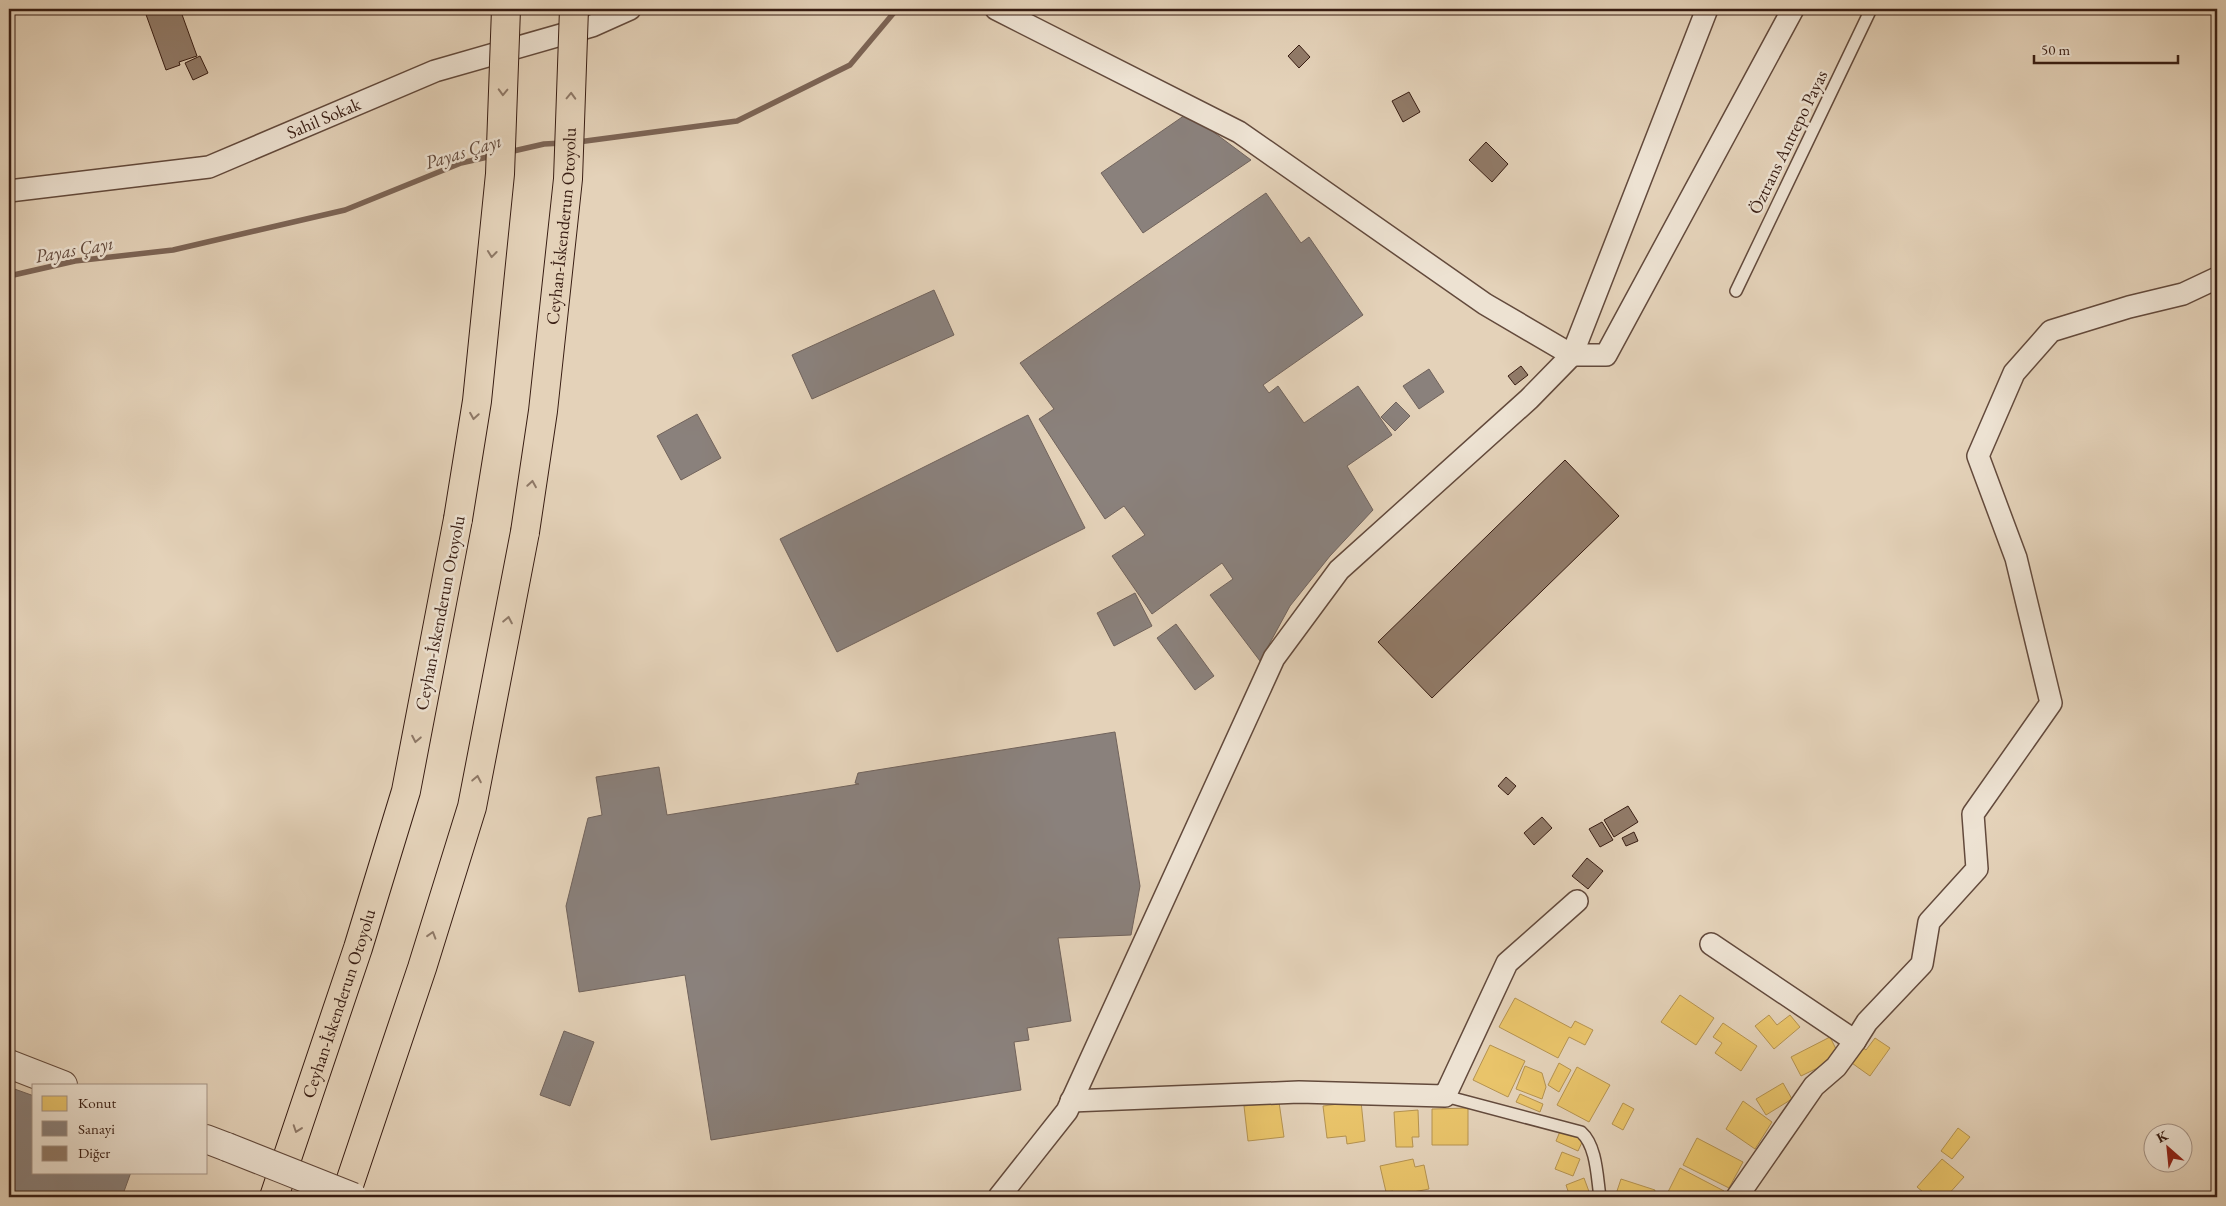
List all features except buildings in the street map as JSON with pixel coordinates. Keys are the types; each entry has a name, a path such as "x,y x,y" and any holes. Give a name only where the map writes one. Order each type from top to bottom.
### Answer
{"highway":[{"name":"Ceyhan-İskenderun Otoyolu","path":"274,1197 358,948 406,791 458,520 476,401 500,174 506,9"},
{"name":"Ceyhan-İskenderun Otoyolu","path":"345,1197 422,968 472,807 525,532 543,411 568,179 574,9"},
{"path":"352,1197 422,968"}],"street":[{"name":"Sahil Sokak","path":"9,191 209,167 435,71 592,26 630,9"},
{"path":"996,9 1239,132 1485,304 1572,356 1606,355 1793,9"},
{"path":"1000,1197 1071,1102 1274,658 1339,570 1529,399 1572,356 1707,9"},
{"path":"1737,1197 1814,1086 1836,1067 1866,1022 1922,964 1929,922 1977,869 1973,814 2051,704 2016,558 1978,456 2014,373 2051,331 2130,307 2183,294 2217,278"},
{"path":"1071,1102 1299,1092 1445,1096 1507,963 1577,901"},
{"path":"1711,944 1855,1041"},
{"path":"9,1064 60,1084"},
{"path":"217,1144 352,1197"}],"lane":[{"name":"Öztrans Antrepo Payas","path":"1736,291 1871,9"},
{"path":"1445,1096 1581,1132 1587,1138 1593,1154 1600,1197"}],"waterway":[{"name":"Payas Çayı","path":"578,142 737,121 850,65 897,9"},
{"name":"Payas Çayı","path":"509,152 544,144 563,143"},
{"name":"Payas Çayı","path":"9,276 75,261 173,250 345,210 461,163 492,156"}]}
